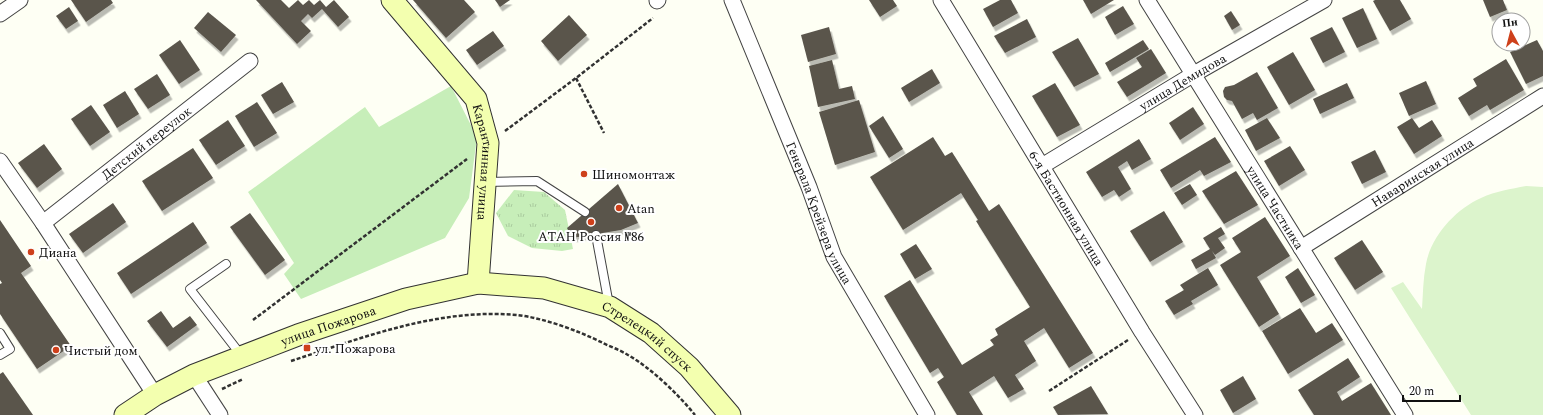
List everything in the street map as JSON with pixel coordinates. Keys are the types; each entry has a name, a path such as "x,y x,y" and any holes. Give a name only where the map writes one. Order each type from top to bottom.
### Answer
{"main road":[{"name":"Карантинная улица","path":"392,0 476,99 488,143 478,283"},
{"name":"улица Пожарова","path":"125,415 155,395 194,375 298,335 406,299 478,283 544,288"},
{"name":"Стрелецкий спуск","path":"544,288 610,308 651,333 689,367 730,415"}],"street":[{"path":"0,14 20,0"},
{"name":"Генерала Крейзера улица","path":"732,0 809,186 834,257 927,415"},
{"name":"6-я Бастионная улица","path":"941,0 1142,332 1195,415"},
{"name":"улица Частника","path":"1147,0 1404,415"},
{"name":"улица Демидова","path":"1042,166 1316,2"},
{"name":"Детский переулок","path":"43,223 250,61"},
{"name":"Наваринская улица","path":"1301,248 1543,96"},
{"path":"0,161 43,223 155,395"},
{"path":"194,375 220,415"}],"lane":[{"path":"485,182 537,182 585,212"},
{"path":"596,235 610,308"},
{"path":"226,264 190,289 242,356"},
{"path":"0,333 10,349 0,355"}],"path":[{"path":"253,320 576,78 657,4"},
{"path":"576,78 604,133"},
{"path":"286,363 386,330 432,320 484,314 518,316 551,323 590,336 628,355 661,380 687,405 695,415"},
{"path":"1049,391 1142,332"},
{"path":"207,396 250,376"}],"green space":[{"path":"451,86 477,137 469,198 445,238 301,299 284,274 294,263 248,192 365,107 379,127"},
{"path":"1526,186 1543,187 1543,415 1471,415 1391,288 1403,282 1422,309 1426,264 1433,243 1446,225 1463,209 1481,198 1498,192"},
{"path":"514,190 544,192 565,210 573,249 562,251 532,248 508,236 496,213"}],"building":[{"path":"71,0 111,0 113,3 86,22"},
{"path":"256,0 281,0 289,8 298,0 303,5 309,0 314,5 320,0 326,7 334,0 349,17 338,27 322,9 312,18 308,14 301,21 311,31 297,44"},
{"path":"413,0 464,0 475,12 446,38"},
{"path":"495,0 510,0 500,7"},
{"path":"869,0 893,0 897,6 880,17"},
{"path":"1000,0 1011,0 1018,13 993,27 983,9"},
{"path":"1083,0 1114,0 1091,14"},
{"path":"1400,0 1411,19 1390,31 1373,1"},
{"path":"1483,0 1503,0 1507,10 1502,12 1491,12 1490,17"},
{"path":"1123,6 1134,24 1115,35 1105,17"},
{"path":"69,7 78,21 66,29 56,16"},
{"path":"1363,8 1377,39 1357,48 1342,18"},
{"path":"1231,11 1240,25 1232,30 1224,16"},
{"path":"208,12 236,35 221,52 194,28"},
{"path":"569,15 587,35 558,61 541,41"},
{"path":"1027,19 1036,37 1005,53 994,36"},
{"path":"829,27 836,54 808,62 801,35"},
{"path":"1332,27 1345,52 1323,63 1310,38"},
{"path":"493,31 504,46 477,65 466,50"},
{"path":"1078,38 1099,74 1074,87 1052,52"},
{"path":"180,40 200,70 179,84 159,55"},
{"path":"1143,40 1149,49 1110,72 1105,63"},
{"path":"1537,40 1543,51 1543,76 1526,84 1510,52 1531,52 1531,43"},
{"path":"1151,49 1166,73 1127,97 1117,82 1142,67 1136,58"},
{"path":"1293,52 1315,90 1289,105 1267,67"},
{"path":"1506,59 1524,90 1490,110 1487,105 1469,116 1458,98 1477,86 1473,79"},
{"path":"832,60 839,89 852,86 855,99 818,107 809,66"},
{"path":"932,69 940,83 909,102 901,88"},
{"path":"1257,72 1278,108 1257,120 1253,113 1242,119 1232,101 1227,100 1224,97 1223,91 1225,87 1234,85"},
{"path":"157,74 170,95 148,109 134,89"},
{"path":"1426,81 1436,104 1409,116 1399,93"},
{"path":"282,82 294,102 273,114 261,95"},
{"path":"1055,83 1080,125 1057,137 1032,96"},
{"path":"1347,83 1354,98 1320,114 1313,99"},
{"path":"125,91 139,114 117,128 103,105"},
{"path":"859,100 875,152 835,165 819,112"},
{"path":"257,102 277,133 254,147 235,116"},
{"path":"91,105 110,132 90,146 71,119"},
{"path":"1193,107 1204,124 1180,140 1169,123"},
{"path":"883,116 903,149 889,158 869,126"},
{"path":"1267,118 1280,138 1256,151 1245,130"},
{"path":"1412,118 1419,128 1432,120 1442,136 1414,154 1397,127"},
{"path":"228,120 245,146 216,165 199,140"},
{"path":"933,137 945,156 952,152 989,211 999,204 1093,353 1069,368 1044,328 1024,341 1036,361 1015,375 1024,389 1008,398 994,376 969,392 983,415 957,415 937,382 944,377 938,368 930,373 884,296 910,280 962,365 994,345 990,340 998,335 995,329 1030,307 976,221 978,220 961,193 903,230 870,177"},
{"path":"1215,137 1231,162 1204,176 1200,170 1171,188 1160,170"},
{"path":"1139,139 1151,159 1132,170 1127,161 1118,167 1131,189 1119,197 1114,190 1102,197 1086,172"},
{"path":"44,144 62,169 37,188 18,163"},
{"path":"1290,146 1305,170 1279,186 1264,161"},
{"path":"193,148 213,178 162,211 142,181"},
{"path":"1375,150 1386,172 1362,184 1351,162"},
{"path":"1236,171 1258,205 1224,224 1202,191"},
{"path":"618,184 638,223 621,230 572,238 567,228"},
{"path":"1190,184 1197,195 1182,205 1174,193"},
{"path":"113,203 126,222 83,253 69,234"},
{"path":"1164,211 1183,242 1150,262 1130,231"},
{"path":"250,213 285,260 265,275 230,227"},
{"path":"1265,217 1290,256 1257,277 1279,314 1259,327 1220,265 1241,252 1232,238"},
{"path":"0,220 31,266 21,273 71,346 37,369 0,314 0,284 2,283 0,280"},
{"path":"193,222 207,243 131,294 117,273"},
{"path":"1221,227 1225,234 1218,238 1225,248 1215,255 1212,251 1216,258 1196,269 1191,260 1210,249 1203,238"},
{"path":"1362,240 1383,272 1355,290 1334,258"},
{"path":"916,244 932,269 915,279 900,254"},
{"path":"1208,268 1218,285 1191,301 1193,304 1174,315 1165,301 1184,290 1180,285"},
{"path":"1298,268 1315,295 1301,303 1285,277"},
{"path":"1300,308 1316,333 1332,323 1343,340 1288,374 1262,331"},
{"path":"161,311 173,328 190,316 197,325 167,347 147,321"},
{"path":"1348,358 1360,377 1337,392 1342,401 1371,383 1391,415 1314,415 1298,390"},
{"path":"3,372 33,415 0,415 0,374"},
{"path":"1243,376 1256,399 1233,413 1220,390"},
{"path":"1091,386 1108,414 1058,415 1053,407"}],"place":[{"name":"Шиномонтаж","path":"584,174"},
{"name":"Atan","path":"619,208"},
{"name":"АТАН Россия №86","path":"591,222"},
{"name":"Диана","path":"31,252"},
{"name":"ул. Пожарова","path":"307,348"},
{"name":"Чистый дом","path":"56,350"}]}
